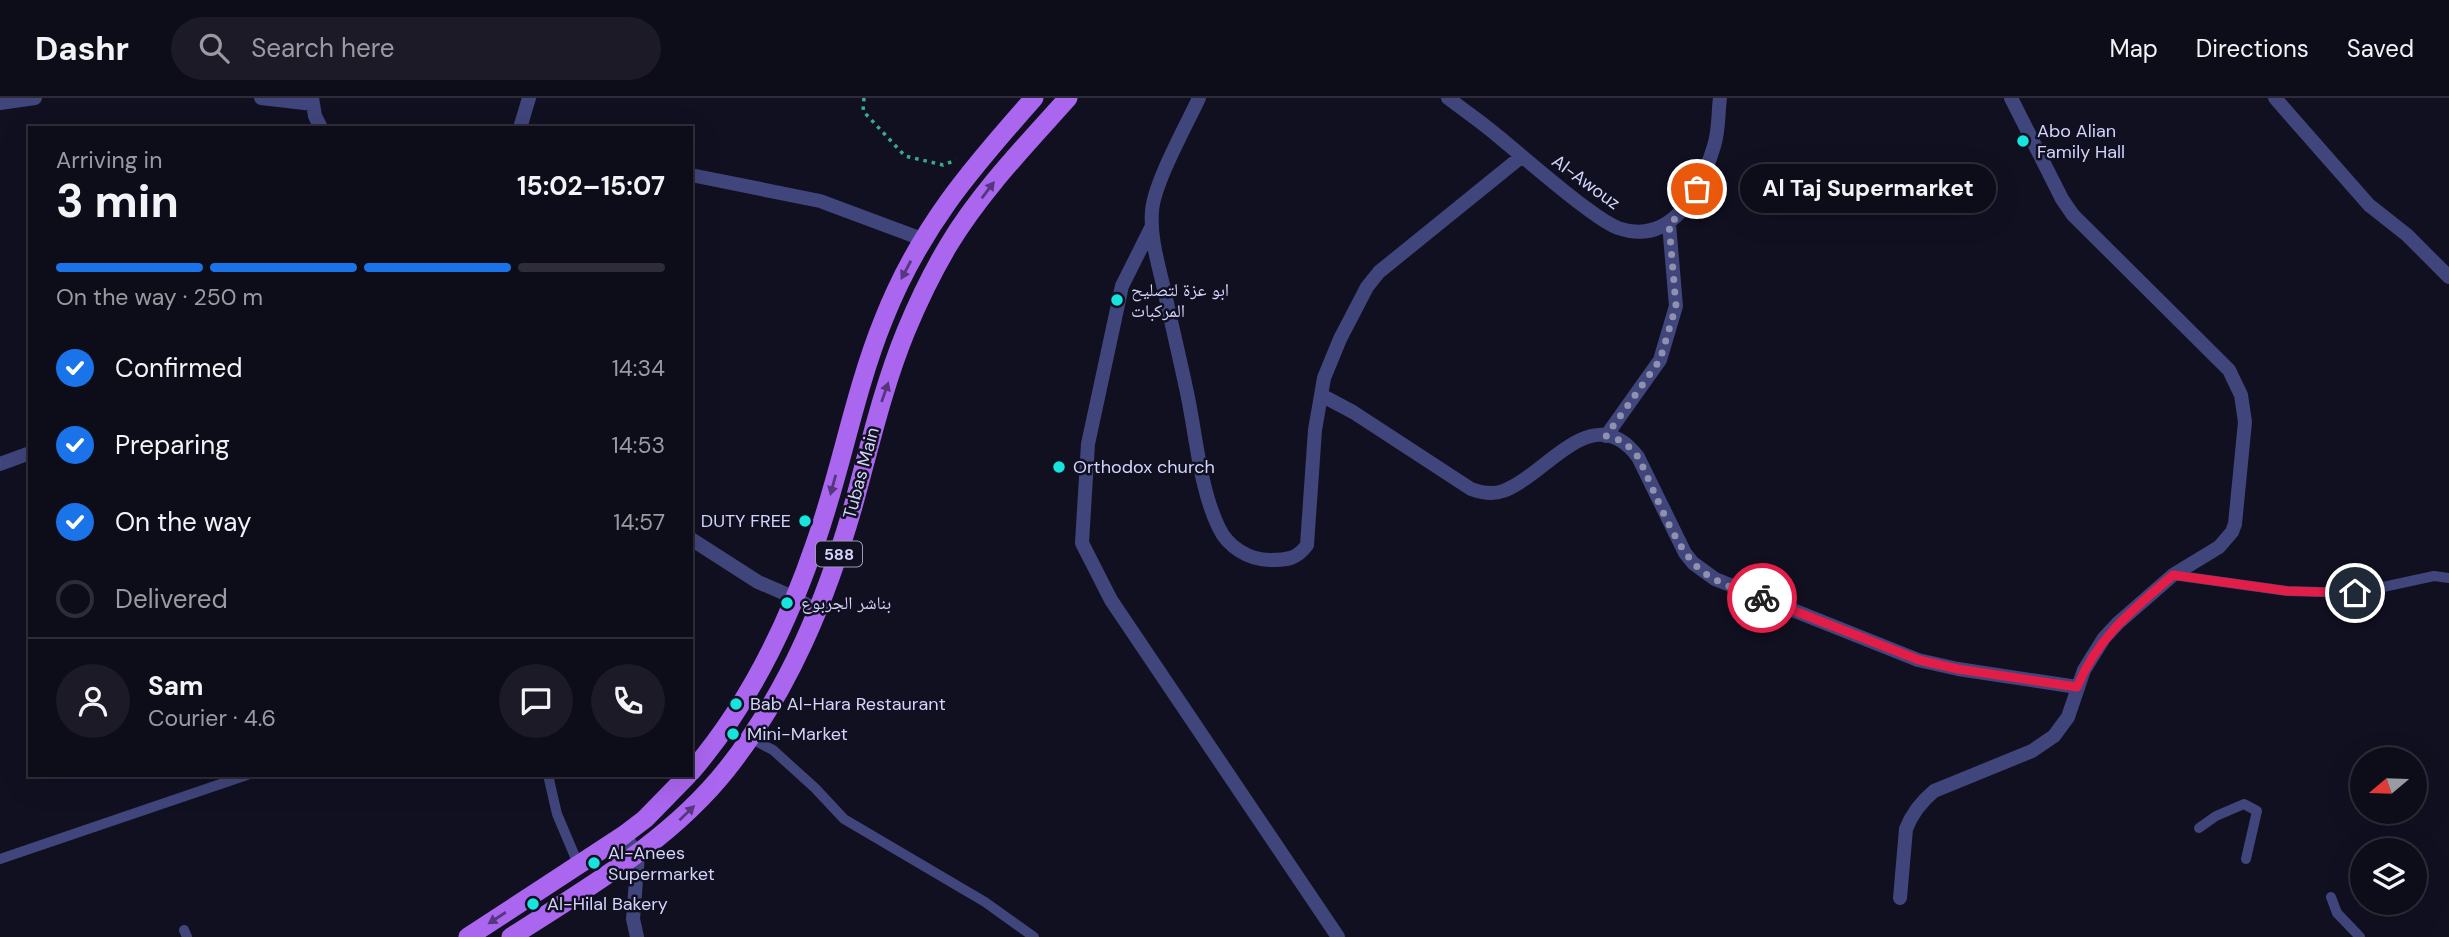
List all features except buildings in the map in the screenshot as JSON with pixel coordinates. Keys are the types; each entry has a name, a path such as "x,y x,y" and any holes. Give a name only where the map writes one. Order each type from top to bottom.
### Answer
{"main road":[{"name":"Tubas Main","path":"693,769 727,725 765,663 795,598 816,544 853,404 882,321 901,279 944,205 1034,98"},
{"name":"Tubas Main","path":"511,937 638,855 667,832 727,770 750,738 787,676 818,611 838,556 876,417 923,292 948,246 975,207 1068,98"},
{"name":"Tubas Main","path":"468,937 624,835 645,819 686,777"}],"street":[{"path":"0,103 35,98"},
{"path":"261,98 312,101 314,116 320,126"},
{"path":"521,126 529,98"},
{"path":"1199,98 1165,171 1152,207 1154,252 1208,496 1219,530 1242,553 1265,560 1288,560 1300,555 1307,545 1315,430 1324,378 1339,339 1373,279 1521,157"},
{"name":"Al-Awouz","path":"1448,98 1498,135 1541,174 1616,227 1645,232 1669,224"},
{"path":"1606,436 1660,360 1676,306 1669,224 1697,189 1715,145 1720,98"},
{"path":"1900,898 1906,829 1916,809 1934,791 2032,751 2045,743 2062,727 2068,717 2084,670 2104,638 2173,575 2219,547 2235,524 2245,422 2241,395 2230,370 2073,215 2054,184 2011,98"},
{"path":"2275,98 2369,205 2407,235 2449,277"},
{"path":"693,175 820,201 922,239"},
{"path":"1151,228 1122,286 1088,444 1082,543 1111,600 1338,937"},
{"path":"1321,395 1353,412 1471,489 1481,492 1493,493 1511,487 1579,439 1606,436 1621,440 1630,446 1638,457 1685,553 1693,563 1715,579 1919,660 1958,669 2077,687"},
{"path":"0,464 28,454"},
{"path":"694,544 758,582 818,611"},
{"path":"624,835 638,855 633,919 638,937"}],"lane":[{"path":"2173,575 2287,591 2355,593 2434,576 2449,578"},
{"path":"750,738 773,750 844,819 985,902 1034,937"},
{"path":"0,859 241,777"},
{"path":"548,777 556,814 579,866"},
{"path":"2199,828 2245,804 2257,811 2246,859"},
{"path":"2331,897 2337,914 2360,937"}],"path":[{"path":"864,98 863,111 905,156 943,165 960,159 976,164"}],"way so far":[{"path":"1697,189 1669,224 1676,306 1660,360 1606,436 1621,440 1630,446 1638,457 1676,537 1693,563 1715,579 1762,598"}],"place":[{"name":"Abo Alian Family Hall","path":"2023,141"},
{"name":"Al Taj Supermarket","path":"1697,189"},
{"name":"ابو عزة لتصليح المركبات","path":"1117,300"},
{"name":"Orthodox church","path":"1059,467"},
{"name":"DUTY FREE","path":"805,521"},
{"name":"بناشر الجربوع","path":"787,603"},
{"name":"Bab Al-Hara Restaurant","path":"736,704"},
{"name":"Mini-Market","path":"733,734"},
{"name":"Al-Anees Supermarket","path":"594,863"},
{"name":"Al-Hilal Bakery","path":"533,904"}],"route":[{"path":"1762,598 1919,660 1958,669 2077,687 2104,638 2173,575 2287,591 2355,593"}]}
